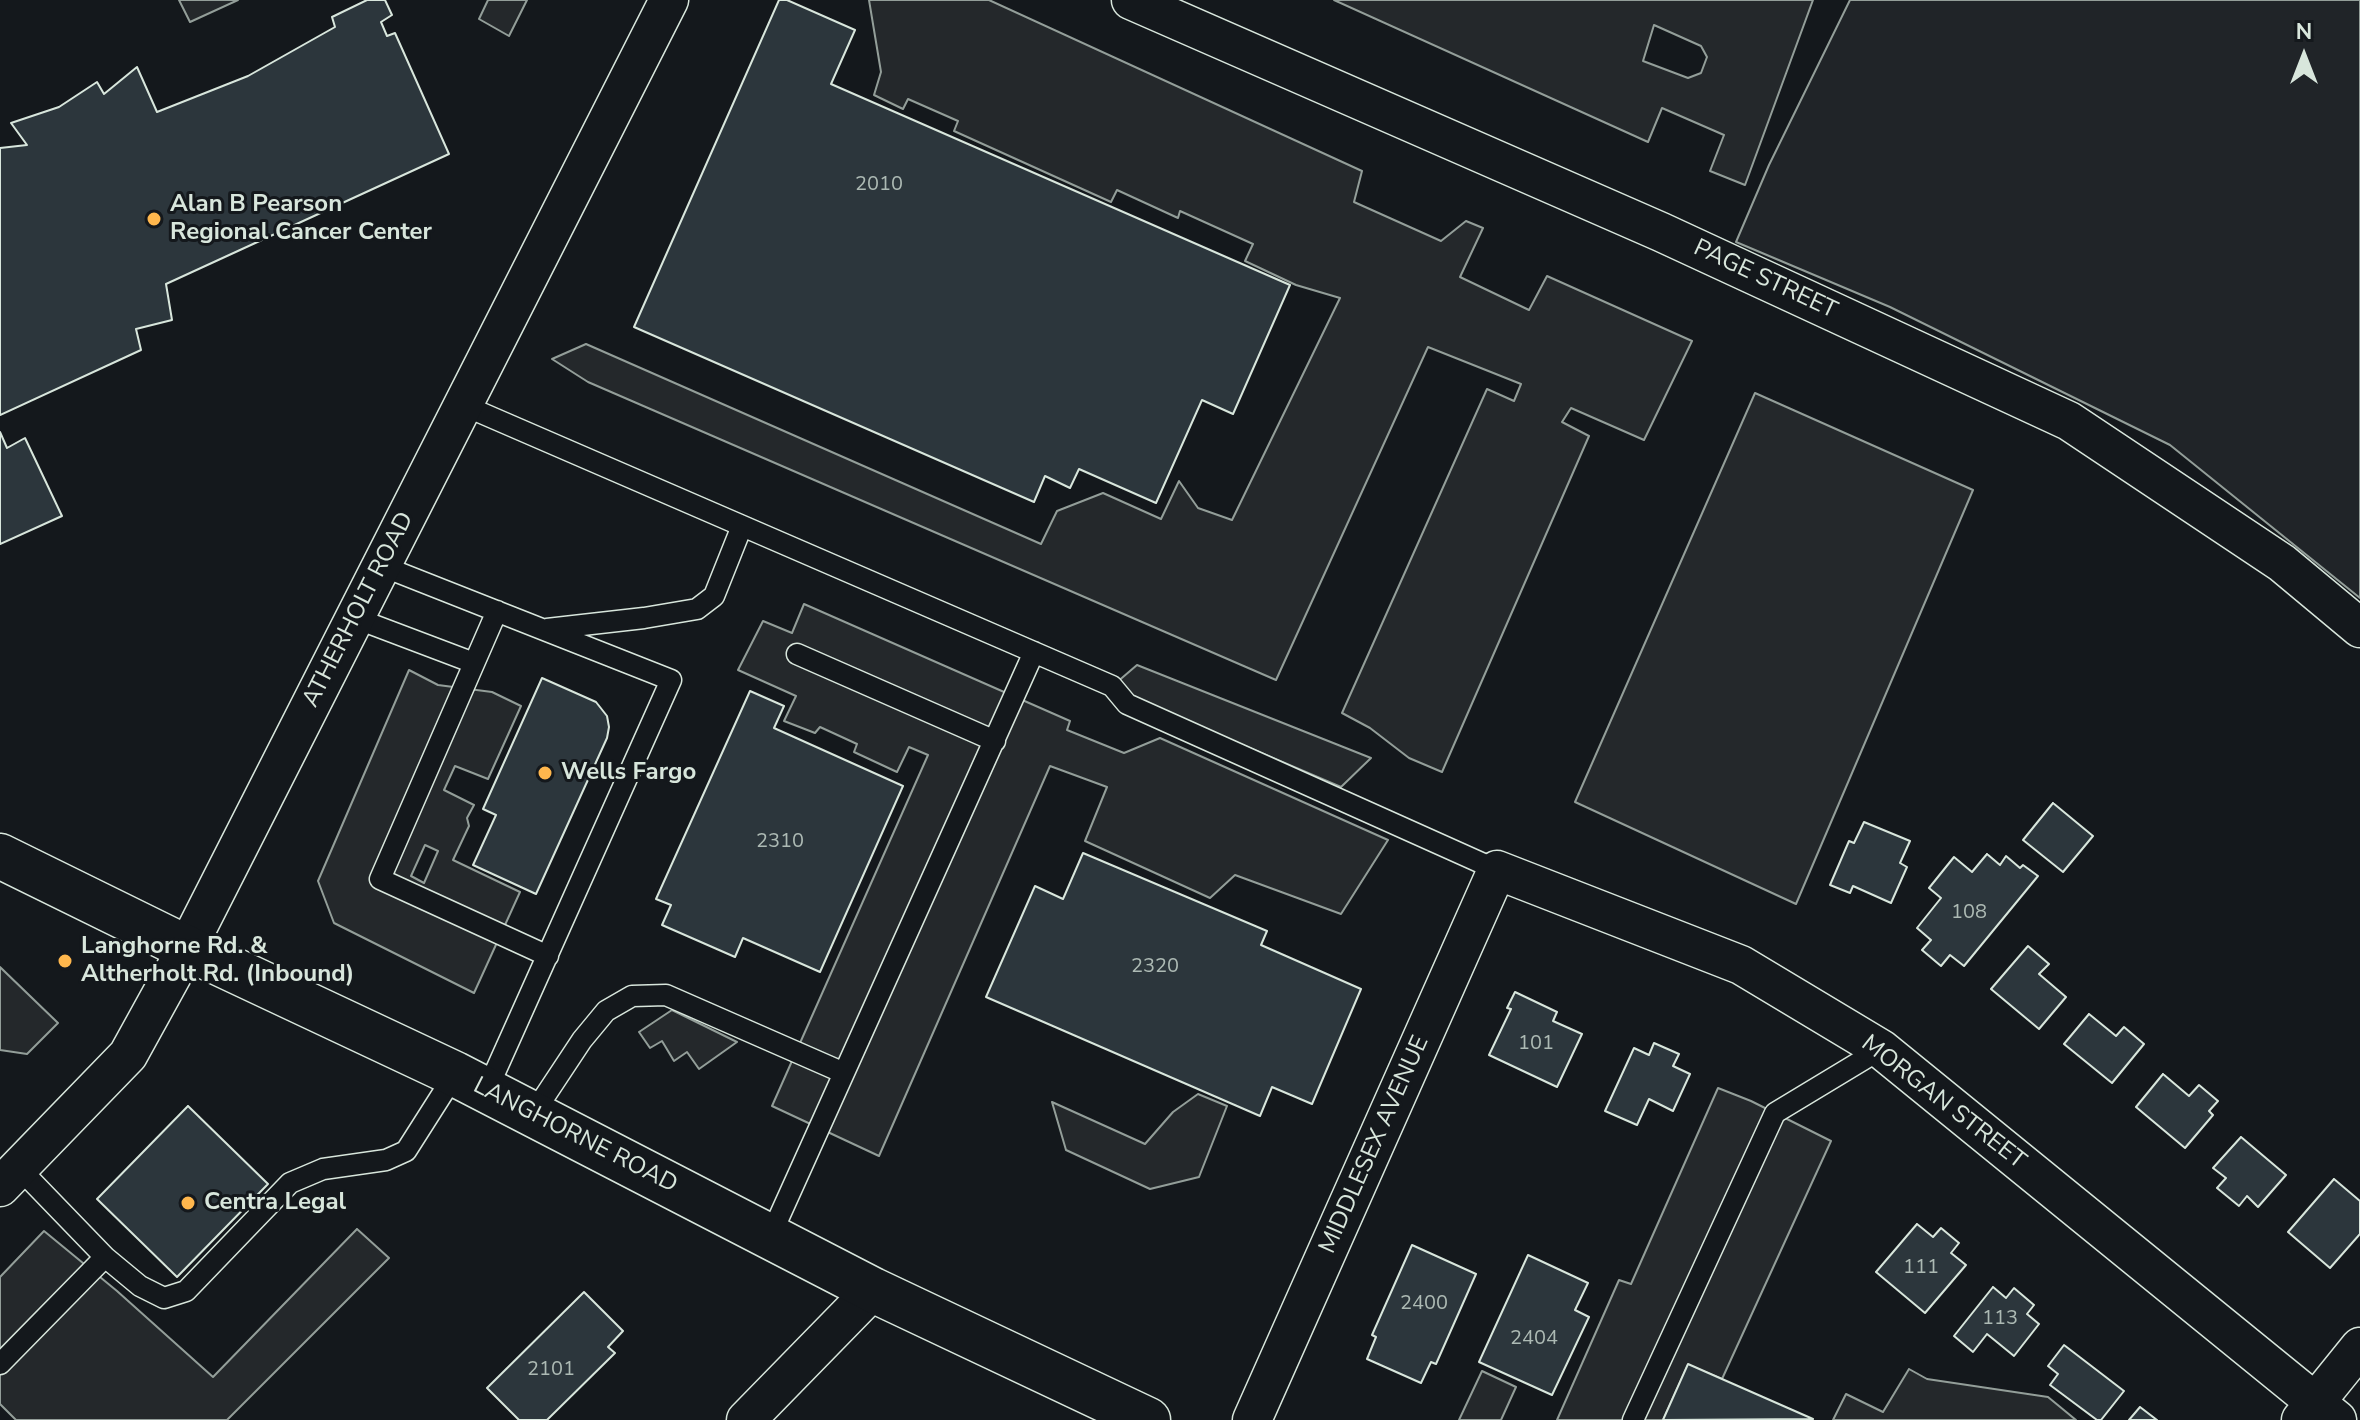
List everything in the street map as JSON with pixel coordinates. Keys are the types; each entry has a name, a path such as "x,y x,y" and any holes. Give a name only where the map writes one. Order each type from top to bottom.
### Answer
{"main road":[{"name":"LANGHORNE ROAD","path":"0,856 471,1082 873,1290 1148,1420"}],"street":[{"name":"ATHERHOLT ROAD","path":"10,1177 128,1055 187,948 669,0"},
{"name":"PAGE STREET","path":"1131,0 1646,225 2069,421 2282,563 2360,628"},
{"name":"MORGAN STREET","path":"1497,870 1741,965 1881,1049 2318,1414"},
{"name":"MIDDLESEX AVENUE","path":"1252,1420 1497,870"},
{"path":"746,1420 873,1290"},
{"path":"2318,1414 2360,1347"}],"lane":[{"path":"463,405 1112,686 1127,704 1497,870"},
{"path":"543,629 697,609 714,596 742,526"},
{"path":"10,1177 140,1286 164,1298 186,1291 290,1183 323,1169 386,1160 406,1151 471,1082 548,956 671,680 382,566"},
{"path":"497,611 380,879 548,956"},
{"path":"355,618 474,663"},
{"path":"770,1237 1034,652"},
{"path":"797,654 995,741"},
{"path":"533,1114 582,1040 606,1011 632,996 666,995 844,1073"},
{"path":"1633,1420 1775,1113 1881,1049"},
{"path":"0,1364 105,1257"}],"shaded area":[{"path":"179,0 238,0 190,22"},
{"path":"488,0 527,0 509,36 479,19"},
{"path":"869,0 989,0 1362,171 1354,202 1441,241 1466,221 1483,228 1460,277 1529,310 1547,276 1692,341 1644,440 1571,408 1562,422 1589,436 1442,772 1409,758 1370,728 1342,713 1487,389 1514,401 1521,384 1428,347 1276,680 588,382 552,359 586,344 1041,544 1057,511 1103,493 1161,519 1179,481 1198,508 1232,520 1340,298 1296,285 1245,261 1253,244 1180,211 1178,218 1117,190 1111,202 954,131 958,121 908,99 903,109 874,95 881,72"},
{"path":"1334,0 1813,0 1745,185 1710,171 1724,135 1662,108 1648,142","holes":["1654,25 1701,46 1707,57 1701,73 1688,78 1643,61"]},
{"path":"1850,0 2360,0 2360,598 2170,445 1890,307 1736,242 1769,165"},
{"path":"1755,393 1973,490 1796,904 1575,802"},
{"path":"804,604 1070,721 1067,730 1124,753 1160,738 1388,840 1341,914 1235,875 1210,898 1085,841 1107,787 1050,766 879,1156 772,1106 928,755 909,747 897,772 854,752 857,744 820,727 815,733 784,721 796,696 738,670 763,621 792,633"},
{"path":"1137,665 1371,758 1341,787 1123,694 1116,683"},
{"path":"409,670 438,685 492,692 521,706 488,779 455,766 444,790 474,805 467,818 469,826 453,860 520,892 474,993 334,923 318,881","holes":["425,845 438,851 424,883 411,876"]},
{"path":"0,967 58,1023 27,1054 0,1050"},
{"path":"672,1010 737,1042 699,1069 687,1052 674,1061 662,1041 650,1048 639,1032"},
{"path":"1718,1088 1831,1141 1722,1379 1688,1365 1663,1420 1557,1420 1619,1280 1631,1284"},
{"path":"1198,1094 1227,1106 1199,1177 1150,1189 1066,1150 1052,1102 1145,1144 1173,1112"},
{"path":"357,1229 389,1258 227,1420 16,1420 0,1404 0,1277 44,1231 213,1377"},
{"path":"1909,1369 1927,1379 2048,1397 2076,1420 1833,1420 1846,1394 1883,1412"},
{"path":"1482,1371 1516,1387 1501,1420 1459,1420"}],"building":[{"name":"Alan B Pearson Regional Cancer Center","path":"367,0 385,0 392,15 381,22 387,36 395,33 449,154 166,284 172,320 136,329 141,350 0,415 0,148 27,145 11,123 59,107 97,82 104,94 137,67 157,112 248,76 335,27 332,17"},
{"path":"779,0 787,0 855,30 831,84 1290,285 1233,414 1202,400 1156,503 1079,469 1070,488 1045,476 1034,502 634,327"},
{"path":"0,432 7,448 25,438 62,516 0,544"},
{"name":"Wells Fargo","path":"542,678 596,702 607,716 609,727 607,738 536,894 473,865 496,815 483,809"},
{"path":"750,691 784,706 774,728 903,786 820,972 743,938 735,957 662,925 671,905 656,899"},
{"path":"2053,803 2093,836 2063,872 2023,840"},
{"path":"1864,822 1910,841 1900,863 1907,867 1891,903 1853,886 1850,893 1830,885 1849,841 1854,843"},
{"path":"1083,853 1267,931 1261,945 1361,989 1312,1104 1272,1087 1260,1116 986,997 1035,886 1063,899"},
{"path":"1987,854 2000,865 2006,856 2020,868 2023,865 2038,876 1964,966 1950,955 1941,966 1922,950 1931,940 1917,928 1941,898 1929,888 1954,857 1972,872"},
{"path":"2028,946 2049,964 2039,974 2066,997 2039,1029 1991,989"},
{"path":"1515,992 1557,1012 1553,1021 1582,1034 1557,1087 1489,1055 1511,1009 1507,1008"},
{"path":"2089,1014 2116,1036 2124,1027 2144,1044 2112,1083 2064,1044"},
{"path":"1654,1043 1679,1054 1673,1066 1690,1074 1673,1111 1649,1099 1637,1125 1605,1111 1634,1048 1649,1055"},
{"path":"2163,1074 2189,1096 2199,1085 2218,1101 2209,1111 2213,1115 2185,1148 2136,1107"},
{"path":"188,1106 268,1184 177,1277 97,1199"},
{"path":"2241,1137 2286,1175 2258,1207 2247,1196 2239,1206 2217,1188 2226,1178 2213,1168"},
{"path":"2334,1179 2360,1201 2360,1234 2330,1268 2288,1232"},
{"path":"1917,1224 1933,1237 1941,1228 1959,1243 1951,1253 1966,1265 1925,1313 1876,1272"},
{"path":"1412,1245 1476,1274 1436,1364 1431,1362 1421,1383 1367,1359 1376,1337 1372,1335"},
{"path":"1528,1255 1588,1283 1575,1310 1589,1317 1552,1395 1479,1362"},
{"path":"1993,1287 2006,1298 2014,1288 2034,1305 2027,1314 2039,1324 2014,1356 1987,1334 1973,1352 1954,1336"},
{"path":"584,1292 623,1331 608,1347 615,1353 547,1420 519,1420 487,1388"},
{"path":"2064,1345 2124,1391 2101,1420 2050,1385 2058,1374 2048,1366"},
{"path":"1688,1364 1722,1379 1813,1419 1663,1420"},
{"path":"2140,1407 2157,1420 2129,1420"}],"place":[{"name":"Alan B Pearson Regional Cancer Center","path":"154,219"},
{"name":"Wells Fargo","path":"545,773"},
{"name":"Langhorne Rd. & Altherholt Rd. (Inbound)","path":"65,961"},
{"name":"Centra Legal","path":"188,1203"}]}
